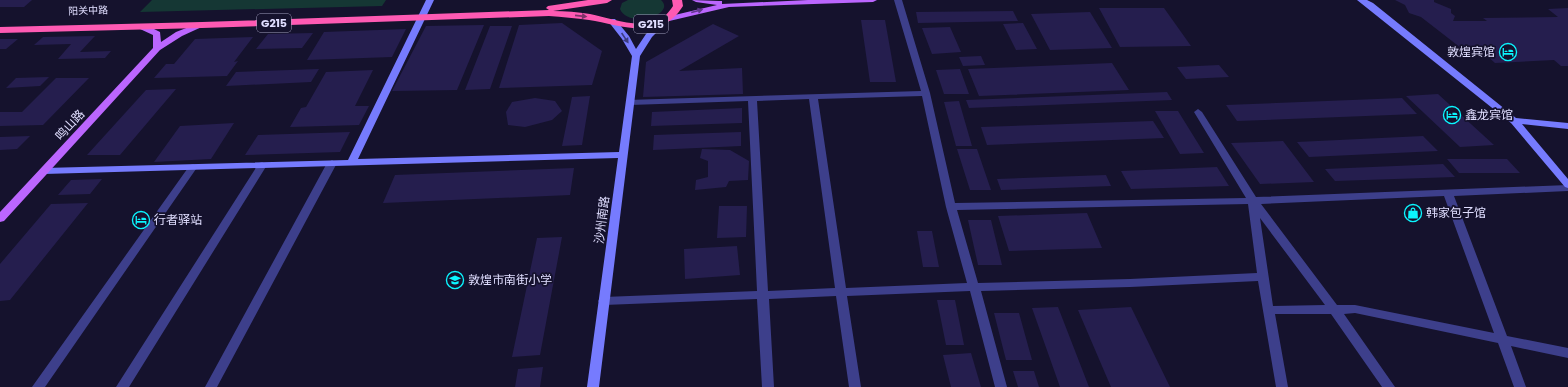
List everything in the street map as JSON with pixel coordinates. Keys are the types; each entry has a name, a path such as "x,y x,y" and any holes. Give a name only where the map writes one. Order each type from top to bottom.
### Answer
{"highway":[{"name":"阳关中路","path":"0,30 202,25 423,15 552,8 608,0"},
{"path":"608,0 604,8 605,14 612,21"},
{"name":"G215","path":"612,21 623,25 651,25 665,20 674,13 678,6 677,0"},
{"name":"阳关中路","path":"0,24 549,13 584,16 612,21"}],"main road":[{"path":"696,0 729,5"},
{"path":"665,20 729,5 778,2 873,0"},
{"name":"鸣山路","path":"0,218 158,48 179,34 202,25"},
{"path":"143,27 157,34 158,48"}],"street":[{"path":"352,162 430,0"},
{"path":"898,0 926,93 951,207 1000,387"},
{"path":"1361,0 1370,5 1514,121 1568,186"},
{"path":"612,21 626,38 636,56 649,36 665,20"},
{"name":"沙州南路","path":"593,387 636,56"},
{"path":"630,102 926,93"},
{"path":"813,97 855,387"},
{"path":"752,98 768,387"},
{"path":"1198,112 1253,201 1334,309 1389,387"},
{"path":"1514,121 1568,126"},
{"path":"44,171 623,155"},
{"path":"211,387 332,163"},
{"path":"122,387 262,165"},
{"path":"38,387 193,167"},
{"path":"951,207 1253,201 1448,193 1568,186"},
{"path":"1448,193 1520,387"},
{"path":"1253,201 1268,310 1282,387"},
{"path":"604,301 1264,277"},
{"path":"1268,310 1355,309 1568,353"}],"green space":[{"path":"152,0 386,0 382,6 140,12"},
{"path":"628,0 661,0 664,6 662,11 650,18 632,18 625,15 620,9 622,3"}],"building":[{"path":"0,0 32,0 24,7 0,7"},
{"path":"1395,0 1434,0 1434,2 1451,9 1451,13 1455,16 1453,21 1487,21 1483,18 1558,17 1548,9 1568,8 1568,66 1561,66 1554,60 1495,63 1485,54 1470,55 1421,17 1409,13 1405,5"},
{"path":"1099,8 1164,8 1191,46 1120,47"},
{"path":"1013,11 1018,21 918,23 916,12"},
{"path":"1090,12 1112,48 1050,50 1031,14"},
{"path":"861,20 885,20 896,82 870,82"},
{"path":"562,23 602,51 592,85 499,88 519,25"},
{"path":"1023,23 1037,49 1016,50 1003,24"},
{"path":"713,24 739,36 679,71 742,68 743,94 643,97 646,62"},
{"path":"484,25 457,90 392,91 426,26"},
{"path":"490,26 512,26 490,89 465,90"},
{"path":"950,27 961,52 932,54 922,28"},
{"path":"406,29 392,57 307,60 324,32"},
{"path":"313,33 302,48 256,49 268,34"},
{"path":"95,36 80,52 111,51 105,58 58,59 71,44 34,45 43,37"},
{"path":"253,37 234,62 238,61 227,76 154,78 166,64 174,64 195,39"},
{"path":"0,39 18,39 6,49 0,49"},
{"path":"981,56 985,65 963,66 959,57"},
{"path":"1112,63 1129,90 979,96 968,69"},
{"path":"1219,65 1229,77 1186,79 1177,67"},
{"path":"319,69 311,82 226,86 236,72"},
{"path":"960,69 969,94 944,94 936,70"},
{"path":"373,70 355,106 369,106 359,125 290,127 301,108 306,107 326,72"},
{"path":"49,77 40,86 6,88 16,78"},
{"path":"56,78 89,78 43,125 0,126 0,112 22,112"},
{"path":"176,89 120,155 87,155 146,90"},
{"path":"1167,92 1172,100 969,108 966,100"},
{"path":"1438,94 1494,145 1460,147 1406,96"},
{"path":"590,96 582,145 562,146 572,97"},
{"path":"535,98 555,101 562,111 552,120 525,127 508,125 506,112 512,102"},
{"path":"1402,98 1417,114 1237,121 1226,105"},
{"path":"959,101 972,146 956,146 944,102"},
{"path":"742,108 742,123 651,126 652,112"},
{"path":"1155,111 1178,111 1204,153 1180,154"},
{"path":"1153,121 1164,138 987,145 981,127"},
{"path":"234,123 211,159 154,162 180,126"},
{"path":"350,132 340,152 245,155 258,135"},
{"path":"741,132 741,146 653,150 654,135"},
{"path":"30,136 17,149 0,150 0,137"},
{"path":"1423,136 1438,151 1309,157 1297,142"},
{"path":"1283,141 1314,182 1260,184 1231,143"},
{"path":"702,149 730,150 749,161 748,180 729,181 726,187 695,190 696,180 708,177 708,161 700,158"},
{"path":"957,149 977,149 991,190 970,190"},
{"path":"1447,159 1507,159 1520,173 1459,173"},
{"path":"1443,164 1455,177 1335,181 1325,169"},
{"path":"1217,167 1229,186 1131,189 1121,171"},
{"path":"574,168 570,195 383,203 395,175"},
{"path":"1106,175 1111,186 1001,190 997,179"},
{"path":"102,179 90,194 58,195 71,180"},
{"path":"88,203 10,300 0,301 0,264 51,204"},
{"path":"719,206 747,206 746,237 717,238"},
{"path":"1087,213 1102,248 1009,251 998,216"},
{"path":"968,220 991,220 1002,265 978,265"},
{"path":"917,231 932,231 939,267 923,267"},
{"path":"562,237 540,355 512,357 537,238"},
{"path":"737,246 740,275 685,279 684,249"},
{"path":"937,300 955,300 964,345 946,345"},
{"path":"1058,307 1089,387 1060,387 1032,308"},
{"path":"1131,307 1170,387 1111,387 1078,310"},
{"path":"994,313 1019,313 1032,360 1006,360"},
{"path":"971,353 981,387 951,387 943,355"},
{"path":"543,367 540,387 515,387 518,369"},
{"path":"1013,371 1034,371 1039,387 1018,387"}],"place":[{"name":"敦煌宾馆","path":"1508,52"},
{"name":"鑫龙宾馆","path":"1452,115"},
{"name":"韩家包子馆","path":"1413,213"},
{"name":"行者驿站","path":"141,220"},
{"name":"敦煌市南街小学","path":"455,280"}]}
